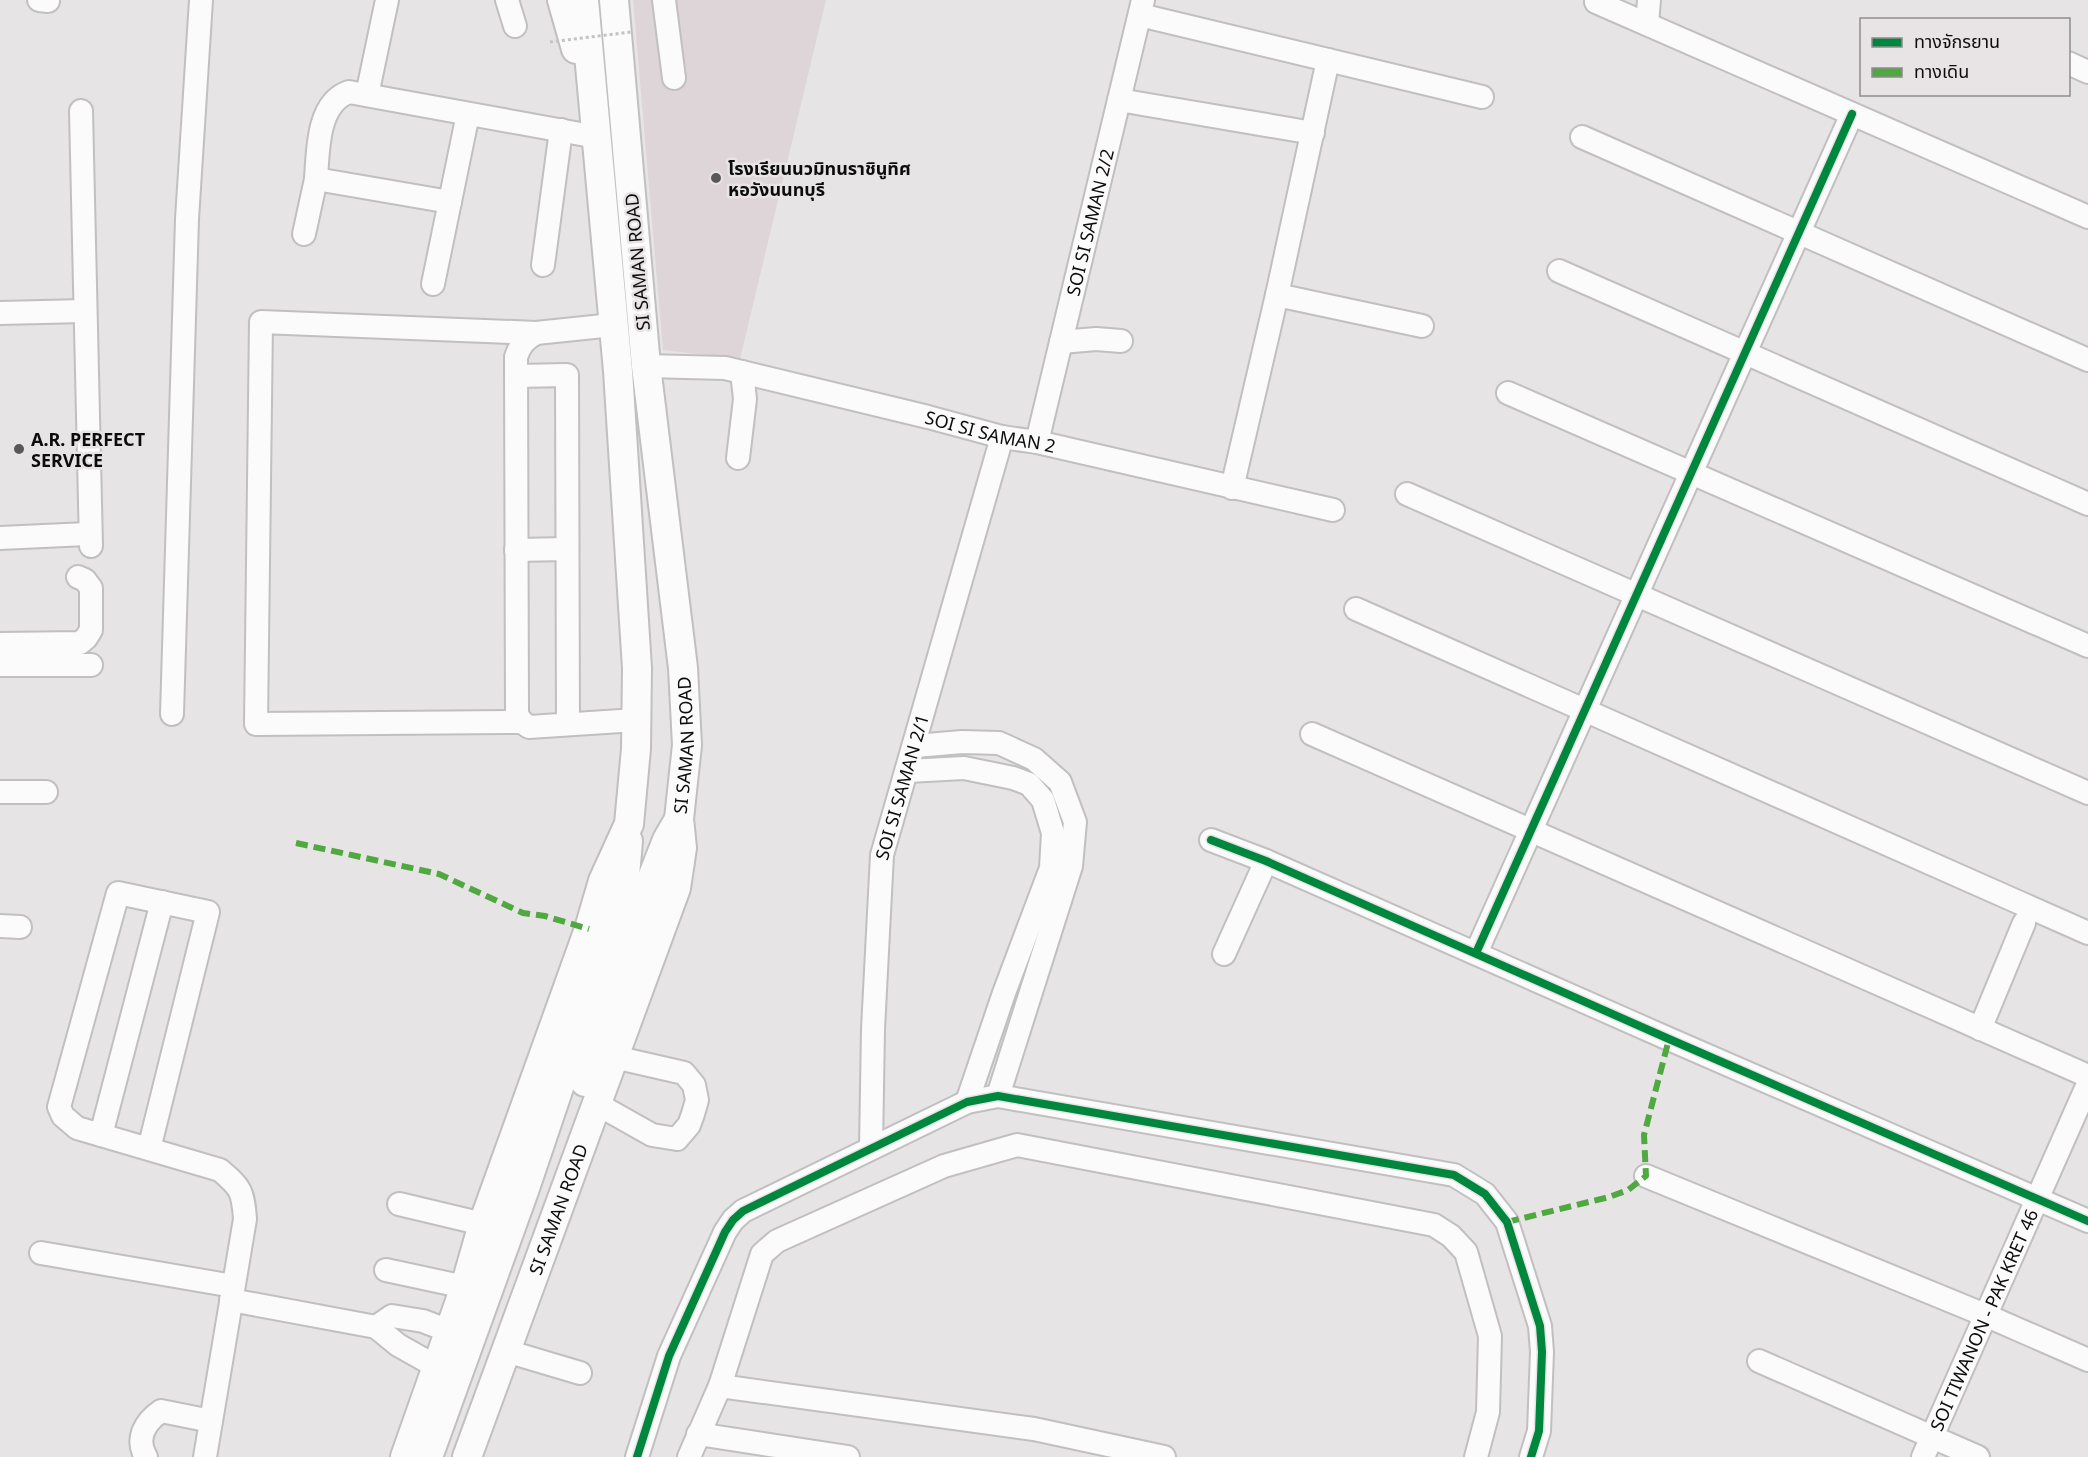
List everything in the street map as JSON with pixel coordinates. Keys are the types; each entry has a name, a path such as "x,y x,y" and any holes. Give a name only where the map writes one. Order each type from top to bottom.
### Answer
{"main road":[{"path":"562,0 593,105"},
{"name":"SI SAMAN ROAD","path":"415,1454 437,1367 465,1287 483,1224 589,929 603,881 629,824 637,668 614,325 584,0"},
{"name":"SI SAMAN ROAD","path":"467,1457 676,888 682,848 679,819 687,745 683,668 646,366 614,0"},
{"path":"415,1454 534,1195 621,977 652,878 667,840 679,819"},
{"path":"452,1457 623,898 629,824"}],"street":[{"path":"172,714 187,219 201,0"},
{"path":"367,95 387,0"},
{"path":"507,0 515,26"},
{"path":"663,0 674,78"},
{"path":"1647,24 1649,0"},
{"path":"1596,2 2088,217"},
{"path":"1141,8 1328,60 1482,97"},
{"name":"SOI SI SAMAN 2/2","path":"1037,442 1141,8"},
{"path":"1232,488 1328,60"},
{"path":"2070,64 2088,72"},
{"path":"304,234 316,179 320,140 329,107 340,95 349,92 597,137"},
{"path":"1119,99 1313,133"},
{"path":"0,538 89,540 81,111"},
{"path":"433,284 468,114"},
{"path":"1476,953 1852,114"},
{"path":"543,265 561,130"},
{"path":"1582,137 2088,360"},
{"path":"316,179 450,202"},
{"path":"1559,271 2088,504"},
{"path":"1277,295 1422,326"},
{"path":"0,313 85,311"},
{"path":"522,722 256,724 261,322 536,333 614,325"},
{"path":"536,333 526,339 516,357 517,715 529,727 636,720"},
{"path":"1061,342 1096,339 1121,340"},
{"name":"SOI SI SAMAN 2","path":"646,366 725,368 1002,437 1037,442 1333,510"},
{"path":"738,458 745,399 742,372"},
{"path":"516,376 567,375 568,724"},
{"path":"1508,393 2088,646"},
{"name":"SOI SI SAMAN 2/1","path":"871,1148 873,1029 882,855 908,771 1002,437"},
{"path":"1407,494 2088,793"},
{"path":"516,550 567,549"},
{"path":"0,644 80,643 86,638 91,630 91,588 85,580 78,577"},
{"path":"1356,609 2088,933"},
{"path":"0,665 91,665"},
{"path":"1312,734 2088,1076"},
{"path":"915,746 962,742 999,743 1034,759 1060,782 1075,822 1071,866 1052,892 1004,993 967,1102"},
{"path":"908,771 964,768 1013,778 1029,784 1043,800 1053,833 1052,892 998,1096"},
{"path":"0,792 46,792"},
{"path":"1211,840 1266,861 2088,1221"},
{"path":"1224,954 1266,861"},
{"path":"149,1149 208,912 118,893 59,1107 63,1116 77,1128 220,1170 236,1183 244,1197 245,1219 205,1457"},
{"path":"101,1135 162,902"},
{"path":"1980,1029 2024,923"},
{"path":"597,1104 652,1135 677,1139 689,1125 693,1114 697,1100 694,1085 684,1073 614,1057"},
{"name":"SOI TIWANON - PAK KRET 46","path":"1927,1447 2088,1084"},
{"path":"637,1457 669,1356 725,1232 733,1220 743,1211 967,1102 998,1096 1454,1175 1485,1194 1507,1222 1540,1326 1542,1352 1539,1431 1531,1457"},
{"path":"689,1457 720,1386 762,1254 769,1247 777,1241 944,1166 1017,1145 1434,1225 1451,1236 1466,1252 1490,1336 1488,1413 1476,1457"},
{"path":"1646,1176 2088,1360"},
{"path":"399,1204 483,1224"},
{"path":"41,1253 232,1293 376,1328 398,1345 437,1367"},
{"path":"386,1270 465,1287"},
{"path":"376,1328 392,1316 423,1321 449,1331"},
{"path":"506,1351 580,1373"},
{"path":"1759,1361 1927,1447 1978,1457"},
{"path":"720,1386 1034,1429 1164,1457"},
{"path":"146,1457 141,1449 144,1427 161,1411 211,1421"},
{"path":"698,1434 848,1457"}],"path":[{"path":"550,42 631,32"}],"shaded area":[{"name":"โรงเรียนนวมิทนราชินูทิศ หอวังนนทบุรี","path":"633,0 826,0 740,359 663,350"}],"marked path":[{"path":"296,843 439,874 523,913 545,916 589,929"},
{"path":"1507,1222 1609,1197 1628,1190 1646,1176 1644,1135 1669,1039"}],"cycle path":[{"path":"1476,953 1852,114"},
{"path":"1211,840 1266,861 2088,1221"},
{"path":"637,1457 669,1356 725,1232 733,1220 743,1211 967,1102 998,1096 1454,1175 1485,1194 1507,1222 1540,1326 1542,1352 1539,1431 1531,1457"}],"place":[{"name":"โรงเรียนนวมิทนราชินูทิศ หอวังนนทบุรี","path":"716,178"},
{"name":"A.R. PERFECT SERVICE","path":"19,449"}]}
